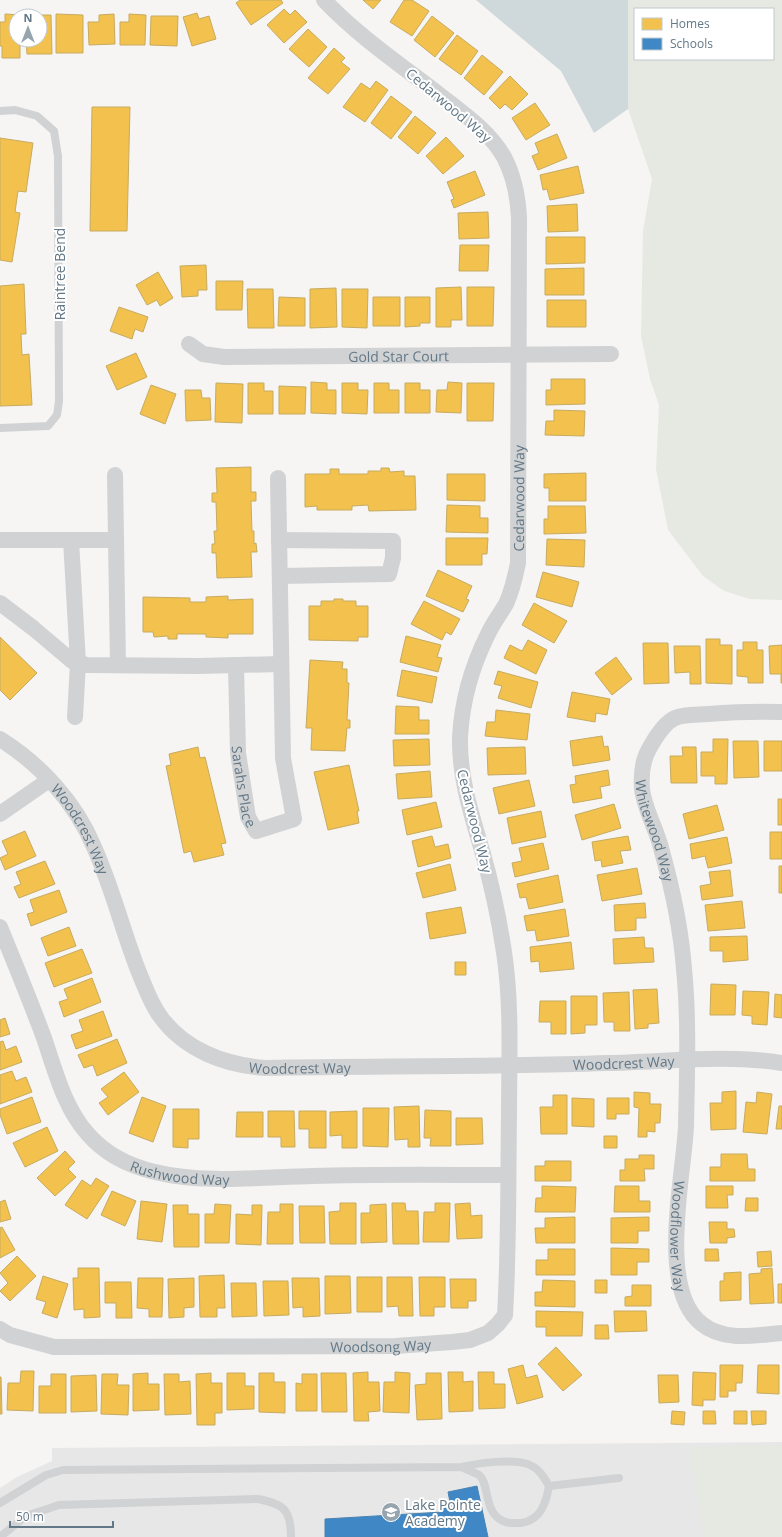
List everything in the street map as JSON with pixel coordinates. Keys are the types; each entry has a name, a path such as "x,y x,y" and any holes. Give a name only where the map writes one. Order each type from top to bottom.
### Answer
{"street":[{"name":"Cedarwood Way","path":"324,0 356,30 475,123 496,145 504,158 515,186 519,218 518,563 513,586 505,605 489,632 477,657 468,683 460,738 461,765 466,793 498,912 505,954 509,1002 509,1065"},
{"name":"Gold Star Court","path":"189,344 203,354 224,357 611,354"},
{"path":"115,475 118,665"},
{"name":"Sarahs Place","path":"236,665 238,753 248,817 256,831 294,819 283,758 278,478"},
{"path":"0,540 116,540"},
{"path":"71,540 78,663 75,717"},
{"path":"279,540 393,542 393,558 389,574 280,576"},
{"path":"0,603 33,628 72,661 87,665 281,664"},
{"name":"Whitewood Way","path":"686,1059 686,1000 679,928 661,847 643,792 641,775 643,762 659,733 674,718 748,711 782,712"},
{"name":"Woodcrest Way","path":"0,739 25,757 49,780 68,802 83,824 94,847 133,958 156,1010 168,1026 196,1048 221,1060 246,1066 265,1068 608,1063 686,1059 755,1060 782,1063"},
{"path":"0,814 49,780"},
{"name":"Rushwood Way","path":"0,927 31,1003 59,1085 75,1116 86,1133 98,1144 115,1157 133,1166 177,1176 225,1178 318,1176 508,1176"},
{"name":"Woodflower Way","path":"686,1059 686,1127 676,1240 678,1271 686,1304 693,1315 702,1324 722,1334 744,1336 782,1333"},
{"name":"Woodsong Way","path":"0,1329 10,1335 54,1348 395,1346 470,1340 494,1328 505,1315 509,1065"}],"lane":[{"name":"Raintree Bend","path":"0,111 15,110 37,116 54,131 58,156 59,385 57,415 48,426 0,428"},
{"path":"0,1503 46,1475 63,1470 462,1467 477,1463 521,1462 538,1470 549,1486 543,1509 535,1518 525,1522 515,1524 503,1521 495,1514 488,1503 483,1481 479,1475 462,1467"},
{"path":"549,1486 619,1478"},
{"path":"0,1537 26,1516 59,1505 258,1499 276,1503 287,1512 291,1525 291,1537"}],"shaded area":[{"path":"476,0 628,0 628,109 594,133 561,71"},
{"path":"628,0 782,0 782,600 750,599 724,591 703,576 668,530 656,469 659,405 650,379 641,336 643,231 652,179 628,109"},
{"name":"Lake Pointe Academy","path":"782,1442 782,1537 0,1537 0,1488 17,1477 52,1461 52,1448"},
{"path":"782,1445 782,1537 704,1537 689,1447"}],"building: Homes":[{"path":"240,0 281,0 283,3 251,25 236,3"},
{"path":"363,0 381,0 373,9"},
{"path":"404,0 412,0 429,11 412,36 390,22"},
{"path":"284,9 290,15 295,10 307,22 284,43 267,25"},
{"path":"197,13 199,19 209,16 216,39 192,46 183,17"},
{"path":"5,14 8,14 8,48 20,48 20,58 2,58 2,46 0,46 0,22 5,22"},
{"path":"56,14 83,15 83,53 56,53"},
{"path":"114,14 115,44 89,45 88,22 99,22 99,15"},
{"path":"129,14 146,15 145,45 120,45 120,22 129,22"},
{"path":"48,15 51,15 52,54 27,54 27,48 48,48"},
{"path":"151,16 178,16 177,46 150,45"},
{"path":"432,16 454,33 435,57 414,40"},
{"path":"308,29 327,47 309,67 289,49"},
{"path":"457,35 478,51 461,75 439,59"},
{"path":"334,48 345,58 341,62 350,69 328,94 308,78"},
{"path":"482,55 503,72 484,95 464,78"},
{"path":"510,76 528,94 512,110 505,104 500,109 489,98"},
{"path":"376,81 388,90 365,122 343,107 361,83 370,89"},
{"path":"391,96 412,112 391,139 371,123"},
{"path":"535,103 550,125 526,140 512,118"},
{"path":"92,107 130,107 127,231 90,231"},
{"path":"415,116 436,133 418,154 398,137"},
{"path":"557,134 567,158 538,170 532,156 539,153 535,143"},
{"path":"446,137 464,156 443,174 426,156"},
{"path":"0,138 33,143 26,192 18,191 15,212 20,213 12,262 0,260"},
{"path":"578,166 584,193 550,200 547,189 543,190 540,175"},
{"path":"475,171 485,195 454,208 451,200 454,199 447,182"},
{"path":"577,204 578,231 548,232 547,206"},
{"path":"488,212 489,238 459,239 458,213"},
{"path":"546,237 585,237 585,263 546,264"},
{"path":"460,245 489,245 488,271 459,271"},
{"path":"206,265 207,290 198,290 198,296 182,297 180,266"},
{"path":"584,268 584,295 545,295 545,269"},
{"path":"158,272 173,298 160,306 157,300 147,305 136,285"},
{"path":"216,281 243,281 242,310 216,310"},
{"path":"24,284 26,334 21,334 22,355 29,354 32,405 0,406 0,286"},
{"path":"461,287 462,320 451,320 451,327 436,327 436,288"},
{"path":"467,287 494,287 493,326 467,326"},
{"path":"336,288 337,327 310,328 310,289"},
{"path":"247,289 273,289 274,328 248,328"},
{"path":"342,289 368,289 367,328 342,327"},
{"path":"279,297 305,298 305,326 278,326"},
{"path":"373,297 400,297 400,326 373,326"},
{"path":"405,297 430,297 430,323 420,323 420,326 405,327"},
{"path":"547,300 586,300 586,327 547,327"},
{"path":"119,307 148,317 143,332 135,329 132,339 110,331"},
{"path":"136,353 147,377 117,390 106,366"},
{"path":"551,379 585,379 585,404 546,405 546,390 551,390"},
{"path":"311,382 327,383 327,390 336,390 336,414 311,413"},
{"path":"448,382 462,383 461,413 436,412 437,390 447,390"},
{"path":"216,383 243,384 242,423 215,422"},
{"path":"248,383 264,383 264,391 273,391 273,414 248,414"},
{"path":"342,383 358,383 358,390 368,390 367,414 342,413"},
{"path":"374,383 389,383 389,390 399,390 399,413 374,413"},
{"path":"405,383 420,383 420,390 430,390 430,413 405,413"},
{"path":"467,383 494,383 493,421 467,421"},
{"path":"151,385 176,394 165,424 140,414"},
{"path":"279,386 306,387 305,414 279,414"},
{"path":"185,390 201,390 202,398 210,398 211,420 186,421"},
{"path":"554,410 585,411 584,436 545,435 546,421 554,421"},
{"path":"251,467 251,492 256,492 256,501 251,501 252,531 254,531 254,544 256,543 257,552 251,552 252,577 217,578 216,553 212,553 212,544 215,544 214,531 217,531 216,502 212,502 212,493 217,493 216,468"},
{"path":"381,468 389,468 390,472 404,471 404,476 415,476 416,510 369,511 368,505 352,506 352,510 317,510 317,506 305,507 305,474 330,474 330,469 339,469 339,474 368,474 368,471 381,471"},
{"path":"586,473 586,501 549,501 549,488 544,488 544,474"},
{"path":"447,474 485,474 485,501 447,500"},
{"path":"447,505 480,506 480,518 488,518 488,533 446,532"},
{"path":"548,506 585,506 586,533 544,534 544,519 548,519"},
{"path":"446,538 488,538 487,554 482,554 482,565 446,565"},
{"path":"547,539 585,540 584,567 546,565"},
{"path":"438,570 472,586 466,599 469,600 463,612 426,596"},
{"path":"543,572 579,582 572,607 536,597"},
{"path":"228,596 228,600 253,599 253,634 228,634 228,638 206,637 206,634 177,634 177,639 168,639 168,636 154,637 153,632 143,632 143,597 190,598 190,602 206,602 206,597"},
{"path":"334,599 356,601 356,606 368,606 368,637 358,637 358,641 309,640 309,606 321,606 321,601 334,601"},
{"path":"424,601 460,619 451,635 446,632 442,640 411,624"},
{"path":"534,603 567,621 554,643 522,625"},
{"path":"406,636 441,645 437,657 442,658 438,672 400,662"},
{"path":"0,637 37,673 10,700 0,690"},
{"path":"706,639 720,639 720,645 732,645 732,684 706,683"},
{"path":"528,640 547,650 536,674 504,658 510,645 522,651"},
{"path":"743,642 757,642 757,650 763,650 763,683 748,683 748,677 737,676 737,650 743,650"},
{"path":"643,643 668,643 669,683 644,684"},
{"path":"782,645 781,683 781,674 770,674 769,646"},
{"path":"674,646 700,646 701,684 690,684 690,672 675,673"},
{"path":"616,657 632,679 612,695 595,673"},
{"path":"310,660 343,662 342,669 347,669 347,683 349,683 347,720 350,720 350,728 347,728 345,751 311,750 312,728 306,728"},
{"path":"402,670 437,677 432,703 397,696"},
{"path":"498,671 538,682 531,708 498,698 502,686 494,684"},
{"path":"572,692 610,699 607,715 596,713 595,722 567,717"},
{"path":"396,706 419,707 419,720 429,720 429,734 395,734"},
{"path":"496,710 530,714 527,740 485,736 487,722 495,722"},
{"path":"602,736 604,747 608,746 610,760 573,766 570,741"},
{"path":"429,739 430,765 394,766 393,740"},
{"path":"713,739 728,739 727,784 715,784 715,776 701,776 701,752 713,752"},
{"path":"733,741 758,741 759,777 734,778"},
{"path":"764,741 782,741 782,771 764,771"},
{"path":"198,747 200,758 205,757 226,843 221,844 224,855 194,862 191,851 184,853 166,766 171,765 169,754"},
{"path":"525,747 526,774 488,775 487,748"},
{"path":"682,747 696,747 697,783 671,783 670,756 683,756"},
{"path":"349,765 359,811 357,811 359,823 328,830 314,772"},
{"path":"608,770 610,785 600,787 602,798 573,803 570,785 576,784 575,776"},
{"path":"430,771 432,797 398,799 396,774"},
{"path":"529,780 535,806 499,814 493,788"},
{"path":"778,799 782,799 782,825 778,825"},
{"path":"436,802 442,827 407,835 402,810"},
{"path":"614,804 621,828 582,840 575,815"},
{"path":"717,805 724,830 689,839 683,814"},
{"path":"541,811 546,837 512,844 507,818"},
{"path":"25,831 36,856 5,870 0,858 8,854 2,841"},
{"path":"770,832 782,832 782,859 770,859"},
{"path":"432,836 435,847 448,844 451,858 418,867 412,841"},
{"path":"628,836 631,850 620,851 623,863 602,867 601,860 595,861 592,842"},
{"path":"727,837 732,863 708,868 705,856 692,859 690,844"},
{"path":"543,843 549,869 515,877 512,863 522,861 519,848"},
{"path":"45,861 55,884 19,898 14,887 21,884 16,872"},
{"path":"450,864 456,890 423,898 416,873"},
{"path":"779,866 782,866 782,893 779,893"},
{"path":"637,868 642,894 602,901 597,875"},
{"path":"730,870 733,896 702,900 700,886 711,884 709,872"},
{"path":"558,875 563,902 529,909 526,897 520,898 517,884"},
{"path":"59,890 67,912 31,926 27,914 34,912 30,900"},
{"path":"742,901 745,928 708,931 705,905"},
{"path":"645,903 646,918 636,918 636,930 615,931 614,905"},
{"path":"461,907 466,933 430,939 426,913"},
{"path":"565,909 569,936 537,941 535,930 527,931 524,916"},
{"path":"69,927 76,946 48,956 41,938"},
{"path":"747,936 748,960 723,962 723,951 710,951 710,937"},
{"path":"644,937 645,948 653,948 654,962 614,964 613,939"},
{"path":"571,942 574,969 540,972 539,961 531,962 530,947"},
{"path":"82,949 92,973 54,987 45,963"},
{"path":"455,962 466,962 466,975 455,975"},
{"path":"92,978 101,1002 64,1017 59,1002 68,999 64,989"},
{"path":"711,984 736,985 735,1015 710,1015"},
{"path":"657,989 659,1023 648,1024 648,1028 635,1029 633,990"},
{"path":"743,991 769,992 767,1025 752,1024 752,1016 742,1015"},
{"path":"629,992 630,1031 614,1031 614,1022 604,1022 603,993"},
{"path":"775,994 782,995 782,1018 774,1017"},
{"path":"571,996 597,996 597,1025 585,1025 585,1033 571,1034"},
{"path":"540,1001 566,1001 566,1034 551,1034 551,1022 539,1022"},
{"path":"103,1011 112,1036 76,1049 71,1035 83,1031 79,1020"},
{"path":"5,1018 10,1034 0,1037 0,1020"},
{"path":"117,1039 127,1063 97,1076 93,1065 84,1068 78,1055"},
{"path":"3,1041 6,1050 16,1046 22,1062 0,1070 0,1042"},
{"path":"12,1071 16,1081 26,1077 32,1092 0,1104 0,1075"},
{"path":"124,1072 139,1092 108,1115 99,1103 108,1097 101,1089"},
{"path":"736,1091 736,1129 711,1130 710,1103 722,1103 722,1092"},
{"path":"634,1092 650,1093 650,1104 661,1104 660,1123 655,1123 655,1132 647,1131 647,1137 638,1137 639,1108 634,1107"},
{"path":"757,1092 772,1094 767,1134 743,1132 746,1102 756,1103"},
{"path":"553,1095 567,1095 567,1134 541,1134 540,1107 553,1107"},
{"path":"32,1097 41,1122 7,1134 0,1115 0,1109"},
{"path":"142,1097 166,1106 153,1142 129,1133"},
{"path":"572,1098 594,1099 594,1127 572,1126"},
{"path":"607,1098 629,1098 629,1114 616,1114 616,1119 607,1119"},
{"path":"419,1106 420,1147 408,1147 408,1139 395,1140 394,1107"},
{"path":"779,1106 782,1106 782,1129 776,1129"},
{"path":"363,1108 389,1108 388,1147 363,1146"},
{"path":"173,1109 199,1109 199,1139 188,1139 188,1148 173,1147"},
{"path":"425,1110 451,1111 451,1146 430,1146 431,1138 424,1138"},
{"path":"268,1111 294,1111 295,1147 281,1147 281,1137 268,1137"},
{"path":"299,1111 326,1111 326,1148 309,1148 309,1129 299,1129"},
{"path":"357,1111 357,1148 342,1148 342,1135 330,1136 330,1112"},
{"path":"237,1112 263,1112 263,1137 236,1137"},
{"path":"456,1118 482,1118 483,1144 456,1145"},
{"path":"47,1127 58,1151 25,1167 13,1143"},
{"path":"604,1136 617,1136 617,1148 604,1148"},
{"path":"65,1151 75,1162 68,1169 76,1177 55,1196 37,1178"},
{"path":"721,1154 747,1154 748,1169 755,1169 755,1181 710,1181 710,1167 721,1167"},
{"path":"639,1155 654,1155 654,1169 644,1169 645,1181 620,1181 620,1170 625,1170 625,1159 639,1159"},
{"path":"545,1161 571,1161 571,1181 535,1181 535,1166 545,1166"},
{"path":"96,1178 109,1186 87,1219 65,1205 82,1180 91,1186"},
{"path":"542,1186 576,1187 575,1212 535,1212 536,1198 542,1198"},
{"path":"615,1186 639,1186 639,1201 650,1201 650,1212 614,1212"},
{"path":"706,1186 733,1186 733,1195 727,1195 728,1208 706,1208"},
{"path":"112,1191 136,1201 125,1226 101,1215"},
{"path":"746,1198 758,1198 758,1211 745,1211"},
{"path":"5,1200 11,1219 0,1222 0,1202"},
{"path":"141,1201 167,1204 162,1242 137,1239"},
{"path":"340,1203 356,1203 356,1244 330,1244 329,1212 340,1211"},
{"path":"392,1203 405,1203 406,1211 418,1211 419,1244 393,1244"},
{"path":"435,1203 450,1203 449,1242 423,1242 424,1212 435,1212"},
{"path":"470,1203 471,1216 482,1215 482,1238 457,1239 455,1204"},
{"path":"215,1204 231,1205 229,1243 205,1243 205,1214 214,1214"},
{"path":"280,1204 293,1204 293,1244 267,1244 268,1212 280,1212"},
{"path":"386,1204 387,1242 361,1243 361,1213 370,1213 370,1205"},
{"path":"173,1205 188,1205 188,1214 199,1214 199,1247 174,1247"},
{"path":"252,1205 262,1205 261,1245 236,1244 236,1214 252,1215"},
{"path":"299,1206 324,1206 325,1243 300,1243"},
{"path":"575,1217 575,1243 536,1243 535,1228 545,1228 545,1218"},
{"path":"649,1217 649,1231 638,1231 638,1243 611,1243 611,1218"},
{"path":"709,1222 727,1222 727,1229 734,1229 735,1237 727,1238 727,1243 710,1243"},
{"path":"2,1227 15,1250 0,1258 0,1228"},
{"path":"611,1248 649,1249 649,1262 637,1262 637,1275 611,1275"},
{"path":"548,1249 575,1249 575,1275 536,1275 536,1260 548,1260"},
{"path":"705,1249 718,1249 719,1261 705,1261"},
{"path":"771,1251 772,1266 758,1267 757,1252"},
{"path":"17,1256 36,1276 10,1301 0,1291 8,1283 0,1273"},
{"path":"78,1268 99,1268 100,1317 84,1318 84,1309 74,1310 73,1278 78,1278"},
{"path":"772,1268 774,1303 750,1304 749,1274 761,1273 761,1269"},
{"path":"741,1272 741,1300 720,1301 720,1281 724,1281 724,1273"},
{"path":"224,1275 225,1308 217,1308 217,1317 200,1317 199,1276"},
{"path":"43,1276 68,1284 57,1318 42,1313 46,1302 36,1299"},
{"path":"325,1276 350,1276 351,1313 325,1314"},
{"path":"357,1277 382,1277 382,1312 357,1312"},
{"path":"387,1277 412,1277 413,1316 399,1316 398,1306 387,1307"},
{"path":"419,1277 445,1277 445,1307 434,1307 434,1316 420,1316"},
{"path":"138,1278 163,1278 162,1317 149,1317 149,1309 137,1308"},
{"path":"194,1278 194,1307 184,1308 184,1317 169,1318 168,1279"},
{"path":"292,1278 319,1278 320,1316 303,1317 303,1307 293,1308"},
{"path":"450,1279 476,1279 476,1301 468,1301 468,1308 451,1308"},
{"path":"543,1280 575,1281 575,1307 535,1306 535,1292 542,1292"},
{"path":"595,1280 607,1280 607,1293 595,1293"},
{"path":"263,1281 288,1281 289,1315 264,1316"},
{"path":"105,1282 131,1282 132,1318 116,1318 116,1303 105,1303"},
{"path":"231,1283 256,1283 257,1316 232,1317"},
{"path":"778,1284 782,1284 782,1303 778,1303"},
{"path":"632,1285 651,1285 651,1306 625,1306 625,1297 632,1296"},
{"path":"536,1311 583,1312 582,1336 546,1336 546,1327 536,1327"},
{"path":"614,1311 646,1311 647,1331 615,1332"},
{"path":"595,1325 608,1325 609,1339 595,1339"},
{"path":"556,1347 582,1375 563,1391 538,1364"},
{"path":"523,1365 526,1378 537,1375 543,1397 517,1404 508,1369"},
{"path":"720,1365 743,1365 742,1383 736,1383 736,1391 728,1391 728,1397 720,1397"},
{"path":"758,1365 779,1365 779,1394 757,1393"},
{"path":"21,1371 34,1371 33,1411 7,1410 8,1383 20,1383"},
{"path":"368,1372 368,1382 379,1382 380,1411 368,1412 369,1421 354,1421 353,1373"},
{"path":"395,1372 410,1373 409,1413 383,1412 384,1382 395,1382"},
{"path":"448,1372 463,1372 463,1382 473,1381 473,1411 449,1412"},
{"path":"478,1372 494,1372 494,1384 505,1384 505,1408 479,1409"},
{"path":"693,1372 716,1373 715,1400 703,1400 703,1406 692,1405"},
{"path":"148,1373 148,1384 159,1384 159,1410 133,1411 133,1374"},
{"path":"211,1373 211,1383 222,1383 222,1413 215,1413 215,1425 197,1425 196,1374"},
{"path":"227,1373 245,1373 245,1386 254,1386 254,1409 227,1410"},
{"path":"259,1373 274,1373 274,1382 285,1382 285,1413 259,1412"},
{"path":"321,1373 346,1373 347,1412 322,1412"},
{"path":"426,1373 441,1373 442,1419 417,1420 415,1385 426,1384"},
{"path":"51,1374 66,1374 66,1413 39,1413 39,1386 51,1386"},
{"path":"102,1374 118,1374 117,1385 129,1385 128,1415 101,1414"},
{"path":"164,1374 179,1374 179,1382 190,1381 191,1414 165,1415"},
{"path":"302,1374 317,1374 317,1411 296,1411 296,1383 302,1384"},
{"path":"96,1375 97,1411 71,1412 71,1376"},
{"path":"658,1375 678,1375 679,1402 659,1403"},
{"path":"1,1377 2,1414 0,1414"},
{"path":"672,1411 685,1412 684,1425 671,1424"},
{"path":"703,1411 715,1411 716,1424 703,1424"},
{"path":"734,1411 747,1411 747,1424 734,1424"},
{"path":"751,1411 766,1411 766,1424 752,1425"}],"building: Schools":[{"path":"477,1486 488,1537 325,1537 325,1519 443,1512 442,1504 450,1502 448,1492"}],"place":[{"name":"Lake Pointe Academy","path":"391,1512"}]}
